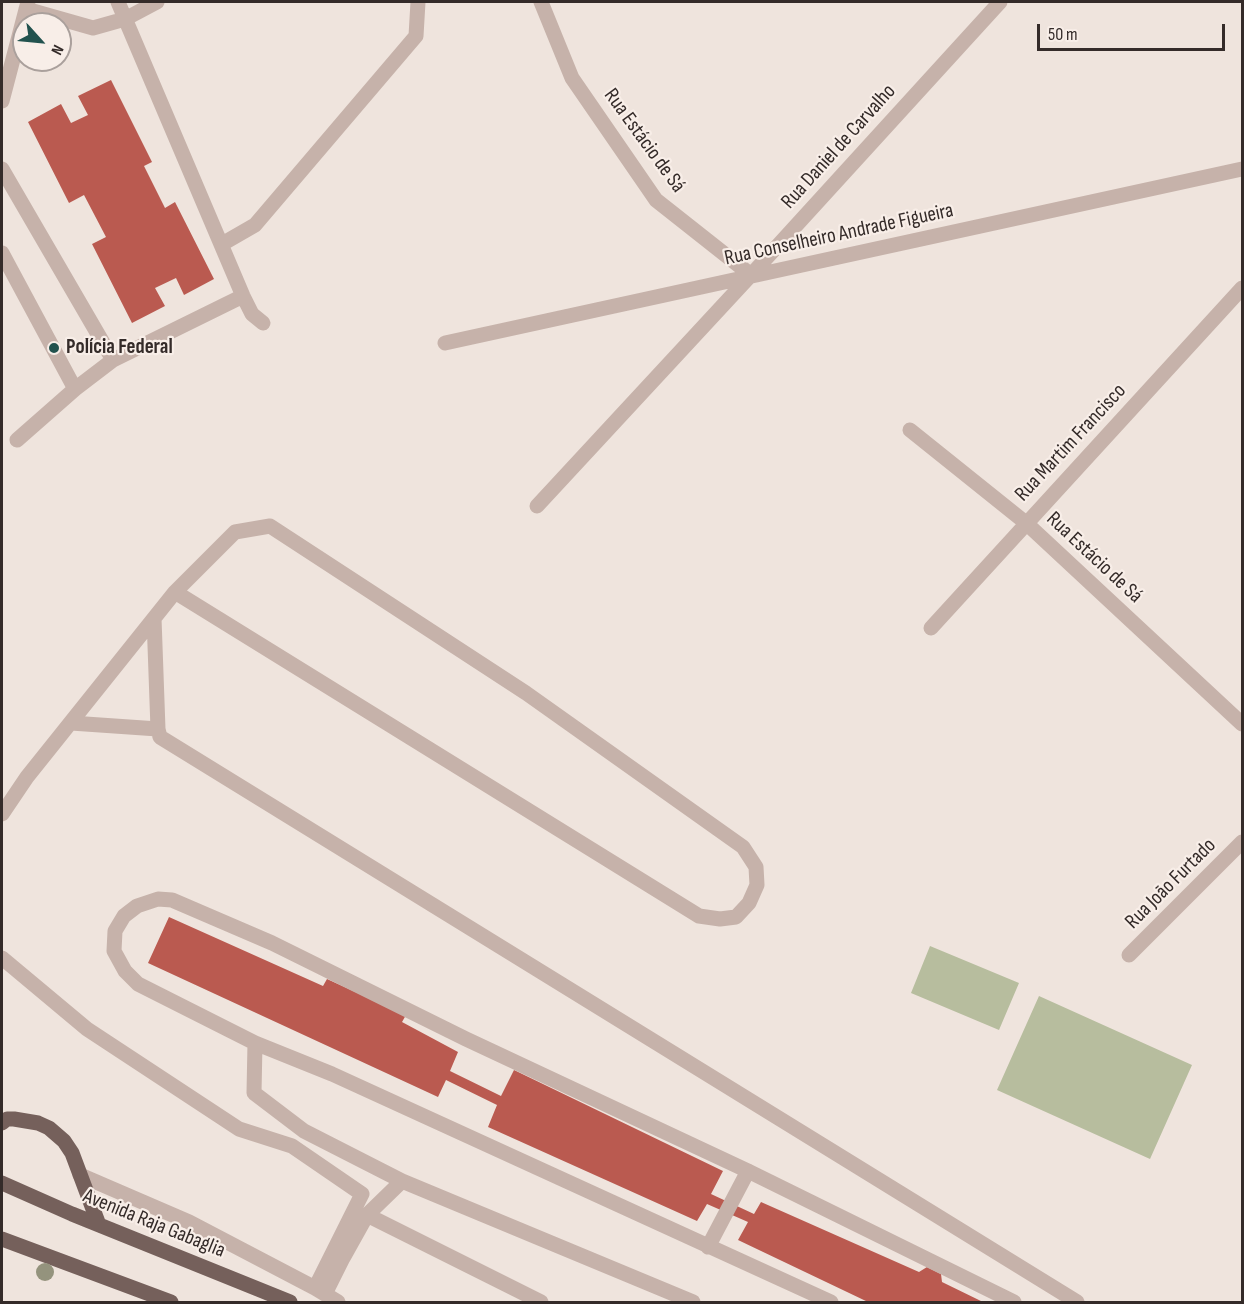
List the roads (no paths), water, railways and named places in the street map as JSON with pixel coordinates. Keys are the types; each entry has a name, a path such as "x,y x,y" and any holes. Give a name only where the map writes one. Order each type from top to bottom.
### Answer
{"main road":[{"path":"2,1123 7,1119 38,1123 49,1128 68,1147 99,1225"},
{"name":"Avenida Raja Gabaglia","path":"2,1183 290,1302"},
{"path":"2,1239 171,1302"}],"street":[{"path":"118,2 243,296 252,314 263,323"},
{"path":"2,102 27,5 93,28 124,18 157,2"},
{"path":"222,244 255,225 416,36 418,2"},
{"name":"Rua Estácio de Sá","path":"541,2 572,78 656,200 751,275"},
{"name":"Rua Daniel de Carvalho","path":"537,506 1000,2"},
{"path":"2,169 113,360"},
{"name":"Rua Conselheiro Andrade Figueira","path":"445,343 1242,169"},
{"path":"2,252 75,388"},
{"name":"Rua Martim Francisco","path":"931,628 1242,288"},
{"path":"17,440 75,388 113,360 243,296"},
{"name":"Rua Estácio de Sá","path":"910,430 1026,524 1242,724"},
{"path":"2,814 27,777 175,592 235,532 270,526 526,693 743,848 756,867 757,885 749,903 736,917 720,919 699,916 175,592"},
{"path":"154,618 160,737 1077,1302"},
{"path":"70,723 158,729"},
{"name":"Rua João Furtado","path":"1129,956 1242,842"},
{"path":"831,1302 332,1074 255,1043 138,984 125,970 114,951 115,932 124,916 137,906 158,899 172,900 272,943 466,1039 748,1171 1014,1302"},
{"path":"2,958 87,1029 239,1129 292,1146 362,1194 326,1295"},
{"path":"255,1043 254,1093 304,1131 402,1181 693,1302"},
{"path":"292,1146 304,1131"},
{"path":"708,1247 748,1171"},
{"path":"80,1175 189,1222 326,1295"},
{"path":"326,1295 367,1215 402,1181"},
{"path":"367,1215 541,1302"}],"place":[{"name":"Polícia Federal","path":"54,348"}]}
